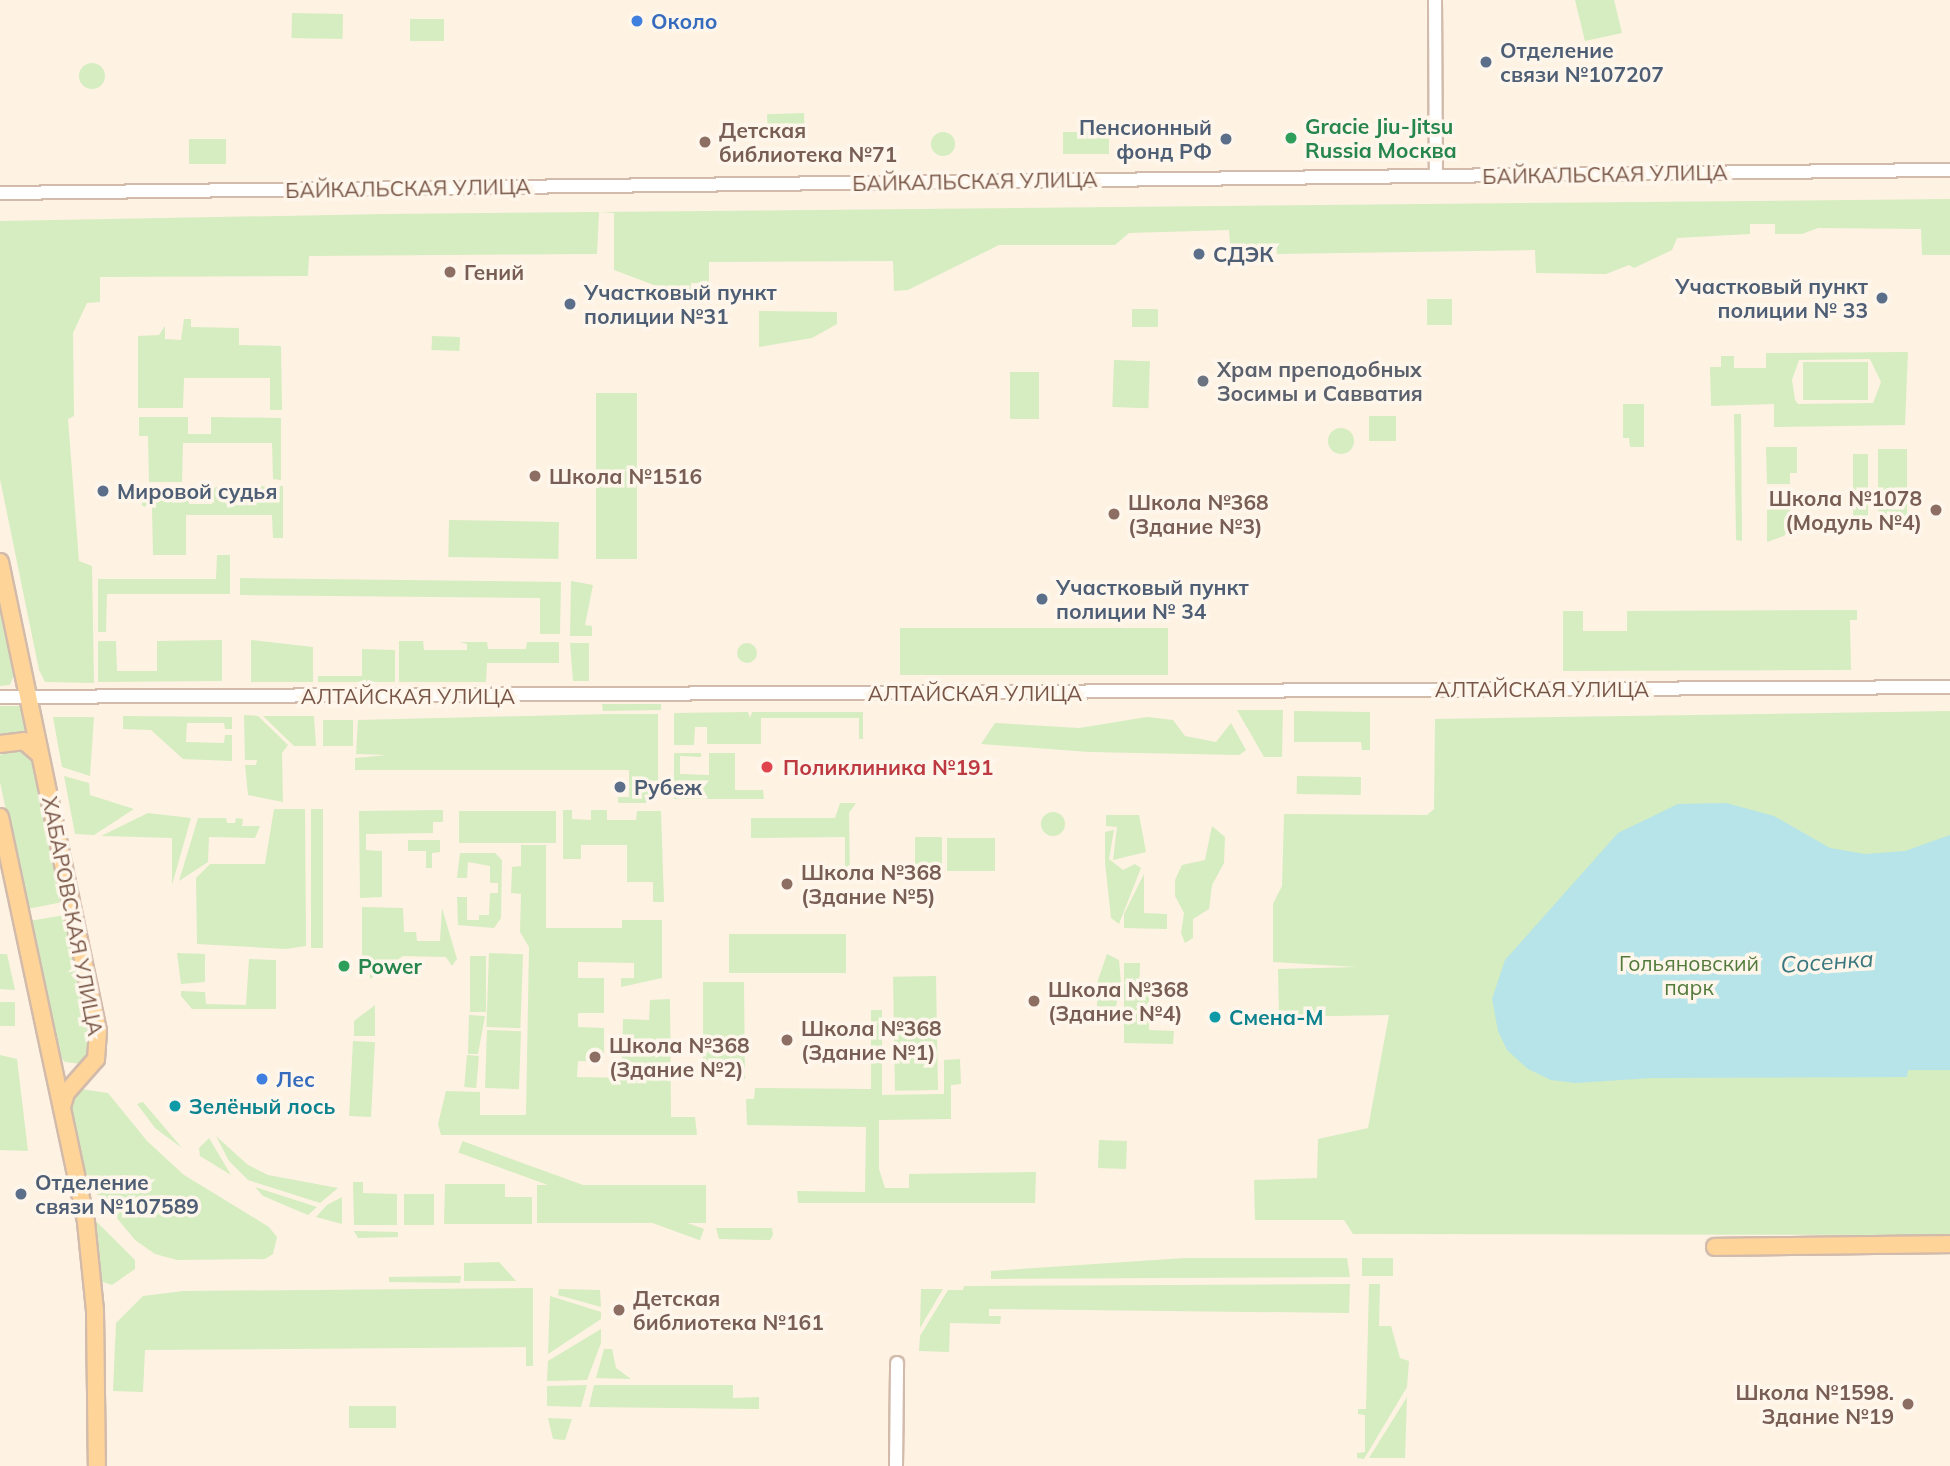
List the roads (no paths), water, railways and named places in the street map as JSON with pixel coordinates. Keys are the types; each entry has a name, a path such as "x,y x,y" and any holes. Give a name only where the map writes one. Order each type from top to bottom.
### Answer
{"main road":[{"name":"ХАБАРОВСКАЯ УЛИЦА","path":"0,562 98,1031 96,1059 66,1093 62,1110"},
{"path":"0,744 24,741 41,758"},
{"path":"0,817 86,1222 94,1299 97,1466"},
{"path":"50,1055 59,1068 86,1072"},
{"path":"1715,1247 1950,1244"}],"street":[{"path":"1435,0 1436,176"},
{"name":"БАЙКАЛЬСКАЯ УЛИЦА","path":"0,193 1950,170"},
{"name":"АЛТАЙСКАЯ УЛИЦА","path":"0,697 1950,687"},
{"path":"896,1466 897,1363"}],"water":[{"name":"Сосенка","path":"1726,803 1774,816 1830,848 1865,854 1905,851 1950,835 1950,1070 1908,1070 1907,1077 1651,1078 1576,1083 1551,1080 1528,1069 1507,1050 1498,1031 1492,999 1505,960 1618,833 1678,804"}],"place":[{"name":"Около","path":"637,21"},
{"name":"Отделение связи №107207","path":"1486,62"},
{"name":"Gracie Jiu-Jitsu Russia Москва","path":"1291,138"},
{"name":"Пенсионный фонд РФ","path":"1226,139"},
{"name":"Детская библиотека №71","path":"705,142"},
{"name":"СДЭК","path":"1199,254"},
{"name":"Гений","path":"450,272"},
{"name":"Участковый пункт полиции № 33","path":"1882,298"},
{"name":"Участковый пункт полиции №31","path":"570,304"},
{"name":"Храм преподобных Зосимы и Савватия","path":"1203,381"},
{"name":"Школа №1516","path":"535,476"},
{"name":"Мировой судья","path":"103,491"},
{"name":"Школа №1078 (Модуль №4)","path":"1936,510"},
{"name":"Школа №368 (Здание №3)","path":"1114,514"},
{"name":"Участковый пункт полиции № 34","path":"1042,599"},
{"name":"Поликлиника №191","path":"767,767"},
{"name":"Рубеж","path":"620,787"},
{"name":"Школа №368 (Здание №5)","path":"787,884"},
{"name":"Power","path":"344,966"},
{"name":"Школа №368 (Здание №4)","path":"1034,1001"},
{"name":"Смена-М","path":"1215,1017"},
{"name":"Школа №368 (Здание №1)","path":"787,1040"},
{"name":"Школа №368 (Здание №2)","path":"595,1057"},
{"name":"Лес","path":"262,1079"},
{"name":"Зелёный лось","path":"175,1106"},
{"name":"Отделение связи №107589","path":"21,1194"},
{"name":"Детская библиотека №161","path":"619,1310"},
{"name":"Школа №1598. Здание №19","path":"1908,1404"}],"park label":[{"name":"Гольяновcкий парк","path":"1689,975"}]}
